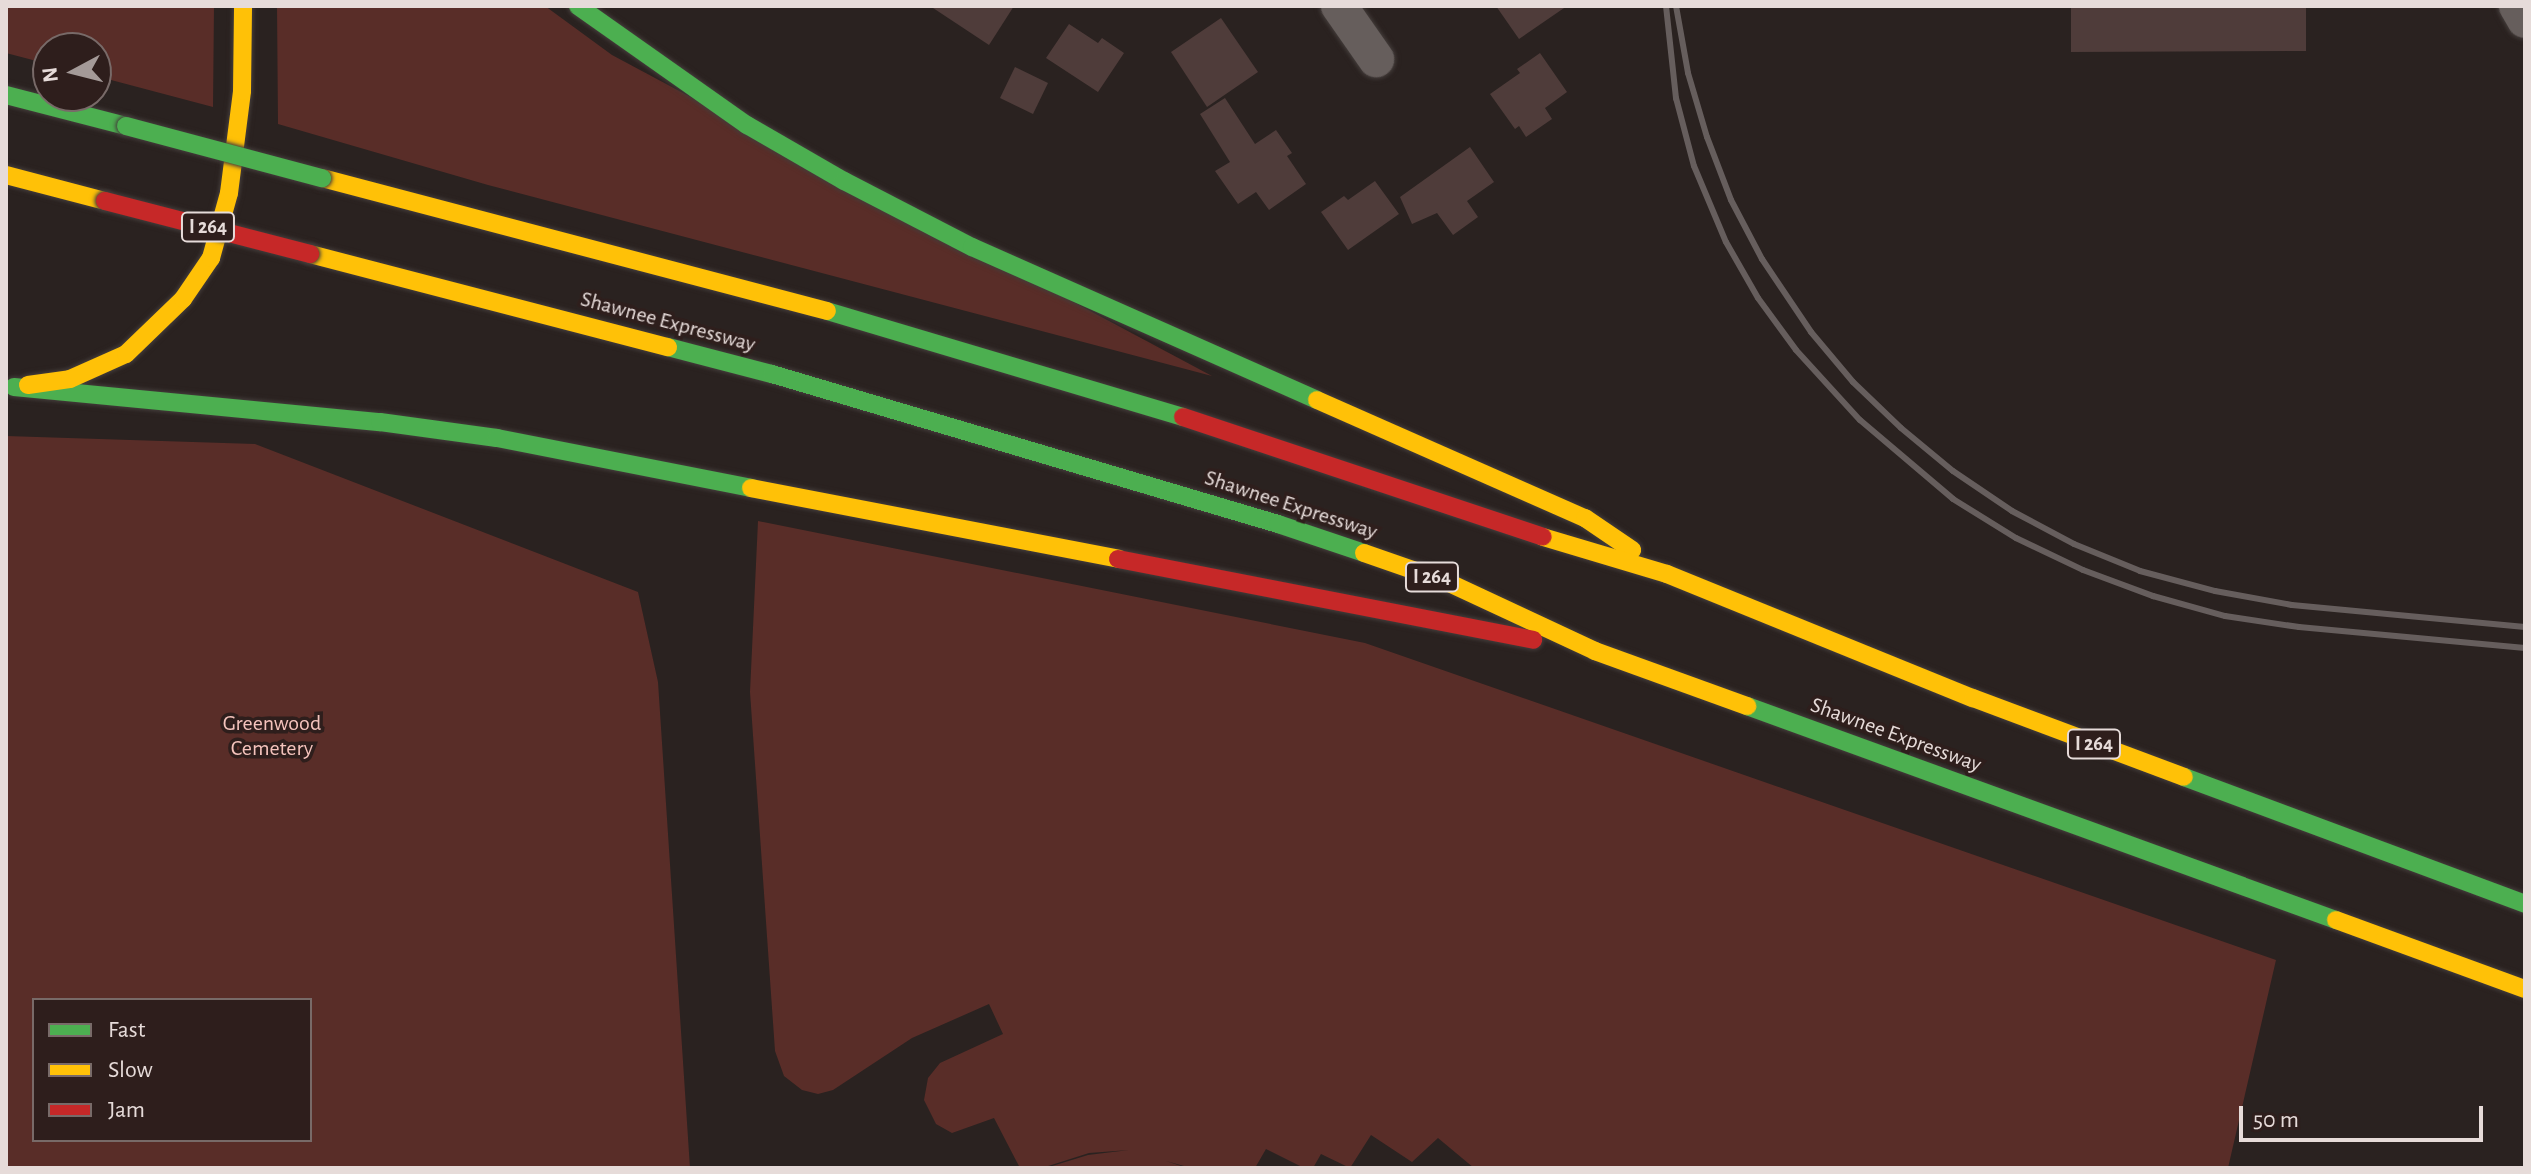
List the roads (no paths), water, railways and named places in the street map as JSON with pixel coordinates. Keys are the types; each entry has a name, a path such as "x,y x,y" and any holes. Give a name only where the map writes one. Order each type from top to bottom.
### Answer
{"main road":[{"path":"10,387 70,379 126,354 183,299 211,258 229,193 242,91 243,6"},
{"path":"578,6 747,125 844,181 972,247 1585,518 1667,574"},
{"name":"I 264","path":"6,95 859,319 1118,395 1490,521 1667,574 1959,693 2525,904"},
{"name":"Shawnee Expressway","path":"6,175 772,374 1278,524 1445,581 1595,651 2525,989"},
{"path":"10,387 380,422 497,438 1595,651"}],"street":[{"path":"1339,6 1376,59"},
{"path":"2517,6 2525,20"}],"railway":[{"path":"1666,6 1676,98 1694,166 1726,242 1758,298 1796,350 1860,420 1953,499 2016,538 2083,570 2153,596 2225,616 2299,627 2525,648"},
{"path":"1676,6 1688,73 1707,137 1731,200 1762,259 1811,332 1853,382 1901,428 1953,471 2012,511 2074,544 2140,571 2215,591 2292,605 2525,627"}],"park label":[{"name":"Greenwood Cemetery","path":"272,736"}]}
